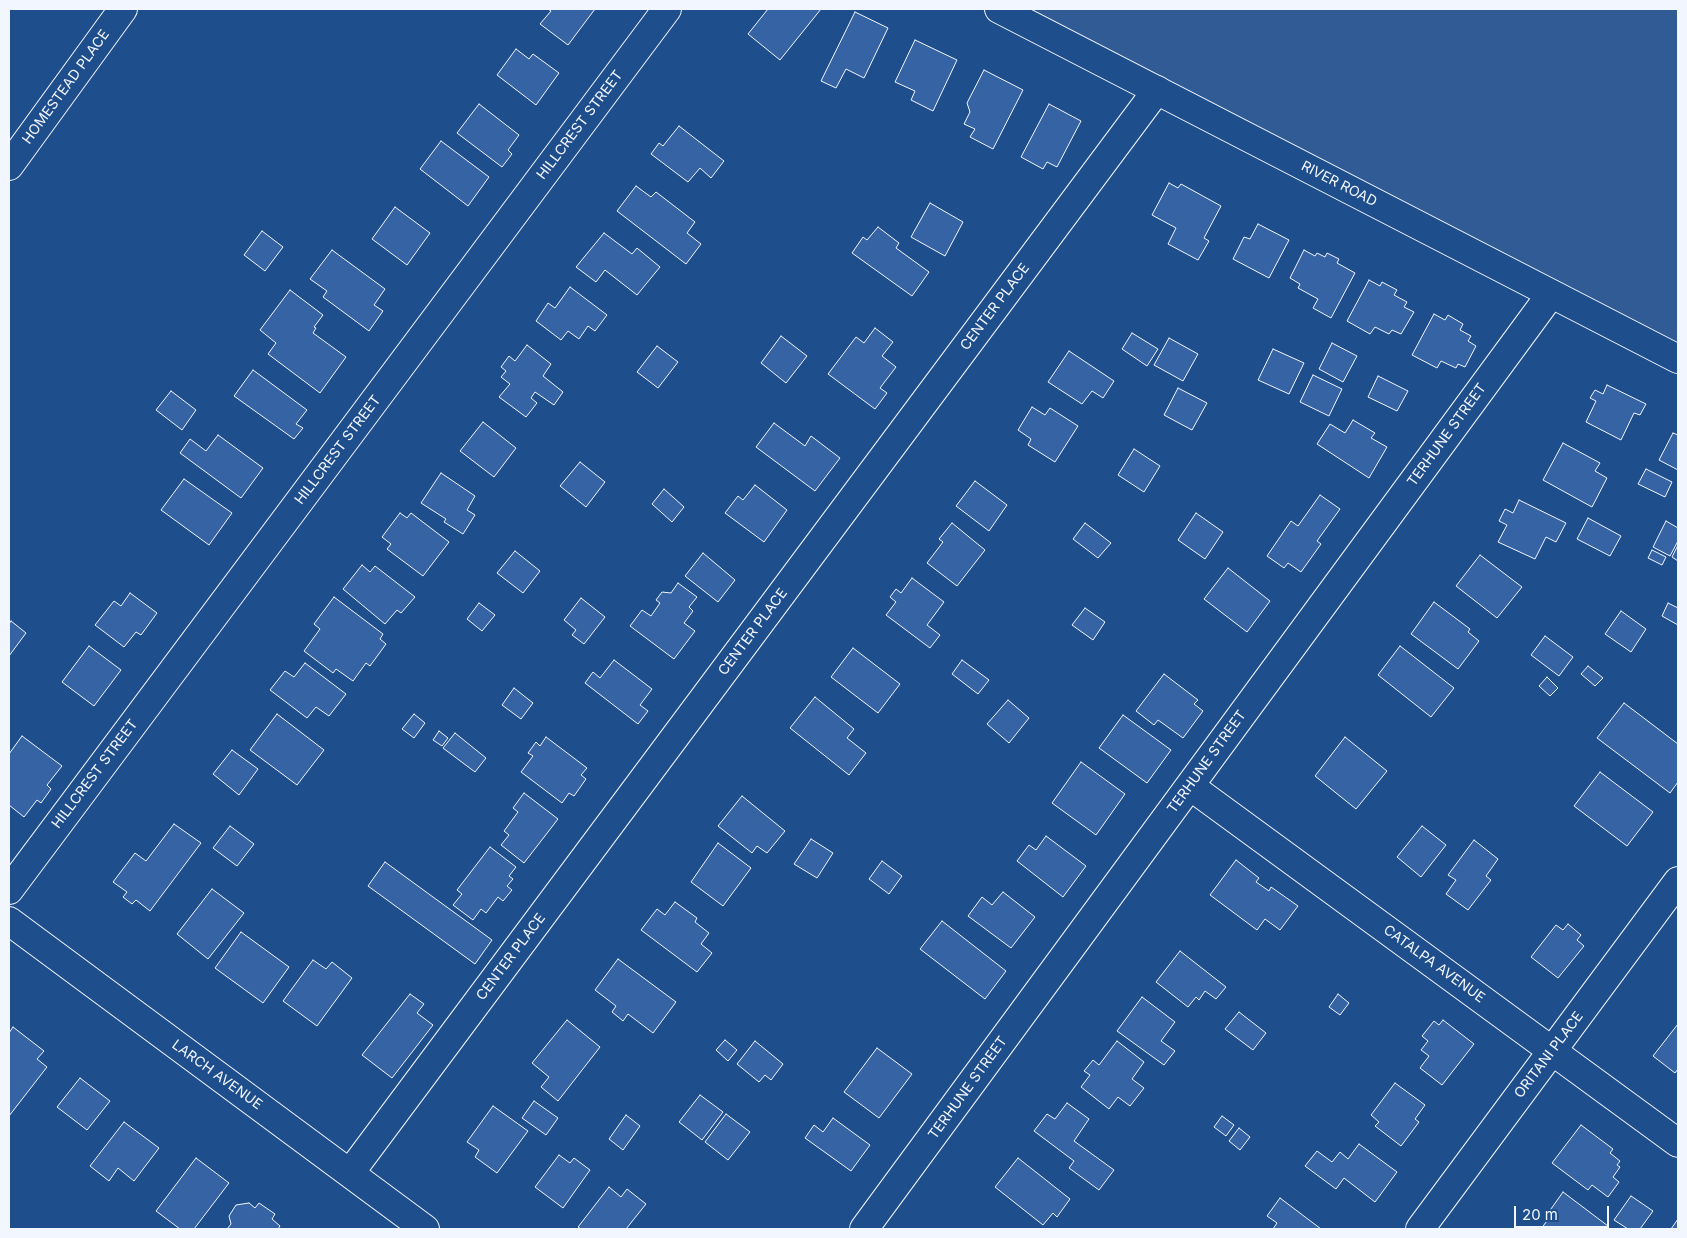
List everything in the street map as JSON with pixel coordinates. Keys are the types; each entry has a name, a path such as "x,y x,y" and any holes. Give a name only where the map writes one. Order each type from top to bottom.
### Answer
{"street":[{"name":"HOMESTEAD PLACE","path":"9,166 123,9"},
{"name":"HILLCREST STREET","path":"9,890 667,9"},
{"name":"RIVER ROAD","path":"999,9 1678,360"},
{"name":"CENTER PLACE","path":"350,1173 1157,90"},
{"name":"TERHUNE STREET","path":"864,1229 1551,294"},
{"name":"CATALPA AVENUE","path":"1190,786 1678,1143"},
{"name":"ORITANI PLACE","path":"1420,1229 1678,881"},
{"name":"LARCH AVENUE","path":"9,921 425,1229"}],"shaded area":[{"path":"999,9 1678,9 1678,359"}],"building":[{"path":"548,9 595,9 568,45 540,24 551,11"},
{"path":"768,9 821,9 780,60 748,34"},
{"path":"855,12 888,28 864,78 846,69 836,88 821,81"},
{"path":"915,40 957,60 933,111 911,100 915,91 895,82"},
{"path":"516,49 529,59 533,54 559,73 536,105 497,75"},
{"path":"984,70 1023,90 993,149 970,137 975,129 964,124 970,112 967,103"},
{"path":"479,104 519,135 508,150 512,154 502,167 457,133"},
{"path":"1049,104 1081,121 1057,167 1047,162 1043,169 1021,157"},
{"path":"679,126 724,161 711,178 700,168 688,182 651,154 659,143 663,146"},
{"path":"441,141 489,177 468,206 420,169"},
{"path":"1169,183 1178,188 1181,184 1221,206 1204,238 1209,241 1198,260 1168,244 1176,228 1152,215"},
{"path":"636,186 651,197 656,192 695,222 687,233 701,244 686,264 617,211"},
{"path":"930,203 963,222 945,256 911,237"},
{"path":"395,207 430,233 407,265 372,239"},
{"path":"1258,224 1289,240 1269,278 1233,259 1244,237 1250,239"},
{"path":"878,227 899,243 896,248 929,272 912,296 852,253 863,237 867,240"},
{"path":"262,231 283,247 265,271 244,255"},
{"path":"604,233 632,254 637,248 660,267 637,295 605,270 596,282 576,267"},
{"path":"332,250 385,289 374,305 383,311 369,331 323,297 327,291 310,279"},
{"path":"1304,250 1315,256 1317,253 1325,257 1327,253 1339,259 1337,263 1355,273 1331,318 1313,308 1318,299 1298,288 1300,284 1290,278"},
{"path":"1369,280 1380,286 1382,282 1397,290 1394,295 1407,302 1404,307 1414,312 1401,334 1392,330 1389,334 1375,327 1370,334 1347,321"},
{"path":"570,287 607,315 595,331 588,326 579,339 568,331 561,340 536,321 548,303 555,308"},
{"path":"290,290 323,315 314,327 316,328 313,333 346,357 320,393 268,354 276,343 260,330"},
{"path":"1434,314 1445,320 1448,315 1463,324 1460,330 1471,336 1468,341 1476,346 1465,367 1458,364 1456,368 1441,361 1437,368 1412,355"},
{"path":"875,328 893,342 882,356 896,367 880,388 887,393 875,409 828,374 856,337 864,343"},
{"path":"1132,333 1158,349 1147,366 1122,349"},
{"path":"781,336 807,356 786,383 761,363"},
{"path":"1169,338 1198,354 1183,381 1154,365"},
{"path":"1332,343 1357,356 1343,382 1319,369"},
{"path":"527,345 551,364 543,376 563,392 554,405 535,392 531,398 537,403 526,417 499,397 510,384 501,377 506,371 501,367 509,356 515,361"},
{"path":"657,346 678,362 658,388 637,372"},
{"path":"1273,349 1304,363 1289,394 1258,380"},
{"path":"1069,351 1114,381 1103,398 1092,391 1082,404 1048,382"},
{"path":"253,370 307,410 296,424 303,428 294,439 234,396"},
{"path":"1313,375 1342,389 1329,416 1300,402"},
{"path":"1378,376 1408,391 1397,411 1368,397"},
{"path":"1607,385 1646,404 1640,415 1634,413 1621,440 1586,422 1596,401 1590,398 1595,390 1603,394"},
{"path":"1178,388 1207,403 1192,430 1164,415"},
{"path":"171,391 196,410 182,430 156,410"},
{"path":"1032,407 1045,415 1050,408 1078,426 1055,462 1028,445 1031,439 1018,430"},
{"path":"1353,420 1375,433 1371,438 1387,447 1369,478 1317,444 1330,424 1345,433"},
{"path":"483,422 516,448 494,477 460,451"},
{"path":"774,423 805,446 811,436 840,458 815,491 756,447"},
{"path":"1673,433 1678,435 1678,470 1659,460"},
{"path":"218,435 263,468 241,498 180,453 190,439 206,451"},
{"path":"1563,443 1600,463 1595,471 1607,478 1592,507 1543,480"},
{"path":"1134,449 1160,466 1144,492 1118,475"},
{"path":"580,462 605,482 586,507 560,486"},
{"path":"1646,469 1672,482 1665,497 1638,484"},
{"path":"441,473 475,496 467,510 475,515 463,534 444,522 446,519 421,503"},
{"path":"184,479 232,513 209,545 161,510"},
{"path":"975,481 1007,505 989,531 956,506"},
{"path":"755,485 787,510 764,542 725,513 738,496 743,500"},
{"path":"664,489 684,507 672,522 652,504"},
{"path":"1320,495 1340,509 1317,541 1321,544 1301,572 1288,563 1284,568 1267,556 1291,521 1298,526"},
{"path":"1519,500 1566,523 1556,542 1546,537 1535,559 1498,542 1507,525 1499,521 1505,509 1513,513"},
{"path":"400,513 407,518 411,513 449,542 423,576 387,549 391,544 382,537"},
{"path":"1196,513 1223,532 1205,559 1178,540"},
{"path":"1588,518 1621,536 1610,556 1577,539"},
{"path":"1666,521 1678,528 1678,541 1670,556 1653,547"},
{"path":"952,523 985,550 957,586 927,563 943,542 939,539"},
{"path":"1085,523 1111,543 1098,558 1073,539"},
{"path":"1678,545 1678,561 1672,557"},
{"path":"1652,550 1666,557 1662,565 1648,558"},
{"path":"515,551 540,571 523,593 497,573"},
{"path":"703,553 735,580 718,602 685,576"},
{"path":"1480,555 1522,587 1497,618 1456,586"},
{"path":"362,565 370,572 375,566 415,597 401,613 397,610 385,624 343,589"},
{"path":"1228,568 1270,601 1247,632 1204,599"},
{"path":"912,578 944,602 927,625 940,635 930,648 886,615 896,602 890,597 896,589 901,593"},
{"path":"678,583 697,597 689,607 693,611 684,623 695,631 674,659 630,626 642,610 651,616 660,603 656,600 662,592 671,593"},
{"path":"130,593 157,613 141,635 136,632 124,647 95,625 114,601 121,606"},
{"path":"334,597 383,634 380,639 386,644 370,666 366,663 353,681 336,669 333,673 304,651 320,629 314,624"},
{"path":"581,598 605,617 584,644 572,635 576,630 564,620"},
{"path":"1434,602 1470,629 1468,632 1479,641 1458,669 1411,634"},
{"path":"479,603 495,615 482,631 467,619"},
{"path":"1668,603 1678,608 1678,625 1662,616"},
{"path":"1085,608 1105,622 1093,640 1072,625"},
{"path":"1621,611 1646,629 1631,652 1605,634"},
{"path":"11,621 26,633 9,656 9,624"},
{"path":"1545,636 1573,657 1559,676 1531,655"},
{"path":"89,646 121,670 94,706 62,682"},
{"path":"1400,646 1454,688 1431,717 1378,675"},
{"path":"853,648 900,684 878,713 831,677"},
{"path":"614,660 652,689 640,705 648,711 638,724 585,683 593,672 600,678"},
{"path":"962,660 989,680 978,694 952,674"},
{"path":"305,663 346,694 329,716 316,707 307,718 270,690 285,671 294,677"},
{"path":"1588,666 1603,678 1595,686 1581,674"},
{"path":"1164,674 1198,700 1194,704 1203,711 1183,738 1158,720 1154,725 1136,711"},
{"path":"1547,677 1558,688 1550,696 1539,686"},
{"path":"514,688 533,703 521,719 502,705"},
{"path":"815,697 854,729 847,738 866,753 849,775 790,728"},
{"path":"1008,700 1029,718 1009,743 987,724"},
{"path":"1624,703 1678,744 1678,782 1670,793 1597,738"},
{"path":"277,714 324,750 297,785 250,750"},
{"path":"414,714 425,723 414,738 402,729"},
{"path":"1123,715 1171,750 1147,783 1099,748"},
{"path":"439,731 448,738 442,746 433,740"},
{"path":"455,733 486,758 475,772 443,748"},
{"path":"22,736 62,766 47,785 51,789 41,803 37,800 24,817 9,805 9,754"},
{"path":"546,737 587,768 581,775 586,779 574,796 569,793 562,803 521,772 533,756 528,753 536,742 540,746"},
{"path":"1345,737 1387,771 1356,809 1315,776"},
{"path":"232,750 258,769 239,795 213,774"},
{"path":"1081,762 1125,794 1096,835 1052,803"},
{"path":"1600,772 1653,812 1627,846 1574,806"},
{"path":"524,793 558,819 524,863 501,845 509,835 504,831 518,812 513,808"},
{"path":"742,796 785,831 767,853 757,846 752,853 718,826"},
{"path":"174,824 201,843 150,911 136,900 132,904 123,897 127,892 113,882 135,853 146,861"},
{"path":"230,826 254,844 237,866 213,848"},
{"path":"1422,826 1446,845 1421,877 1397,857"},
{"path":"1046,836 1086,866 1063,897 1017,861 1029,845 1036,850"},
{"path":"811,839 833,853 817,878 794,864"},
{"path":"1474,840 1498,859 1486,876 1491,880 1468,910 1446,894 1456,880 1448,875"},
{"path":"718,843 751,868 723,906 691,882"},
{"path":"490,847 516,867 509,876 513,879 507,886 512,890 503,901 498,897 486,913 481,909 473,920 453,905 462,894 457,890"},
{"path":"1236,860 1259,878 1256,882 1269,891 1271,887 1298,906 1280,930 1265,919 1257,930 1210,895"},
{"path":"882,861 902,876 889,894 869,879"},
{"path":"385,862 492,940 475,964 368,886"},
{"path":"212,889 244,913 208,959 177,934"},
{"path":"1003,892 1035,917 1011,948 968,916 982,897 992,905"},
{"path":"675,902 697,918 695,922 709,933 701,944 712,953 697,972 641,930 657,909 665,915"},
{"path":"942,921 1006,971 985,999 920,949"},
{"path":"1568,924 1581,935 1577,940 1584,946 1558,978 1531,957 1556,925 1563,930"},
{"path":"241,932 289,967 263,1003 215,968"},
{"path":"1180,951 1226,987 1216,999 1205,991 1199,1000 1196,997 1188,1007 1156,982"},
{"path":"618,959 676,1002 653,1033 628,1014 623,1021 612,1012 616,1006 595,990"},
{"path":"313,960 326,969 332,962 352,978 317,1026 283,1001"},
{"path":"410,994 424,1004 417,1013 433,1025 392,1078 362,1055"},
{"path":"1338,994 1349,1003 1340,1015 1329,1007"},
{"path":"1142,997 1175,1022 1161,1041 1175,1051 1164,1065 1117,1031"},
{"path":"1239,1012 1266,1033 1253,1050 1225,1029"},
{"path":"567,1020 600,1047 558,1101 541,1087 549,1077 532,1063"},
{"path":"1443,1020 1474,1044 1442,1085 1420,1068 1429,1056 1421,1050 1428,1041 1422,1036 1434,1021 1439,1025"},
{"path":"1678,1024 1678,1069 1675,1073 1653,1056"},
{"path":"13,1027 44,1051 37,1059 47,1067 9,1116 9,1033"},
{"path":"725,1040 737,1050 728,1061 716,1050"},
{"path":"755,1041 783,1064 771,1080 765,1075 759,1082 737,1064"},
{"path":"1117,1041 1144,1062 1132,1079 1144,1088 1130,1106 1118,1097 1109,1109 1081,1087 1090,1075 1084,1071 1093,1060 1099,1065"},
{"path":"877,1048 912,1074 879,1118 844,1092"},
{"path":"80,1078 110,1101 87,1130 57,1107"},
{"path":"1395,1083 1425,1105 1415,1119 1419,1122 1401,1146 1375,1126 1379,1122 1371,1115"},
{"path":"700,1095 723,1112 702,1140 679,1122"},
{"path":"534,1101 558,1118 546,1135 522,1118"},
{"path":"1067,1103 1089,1119 1074,1141 1114,1170 1099,1190 1069,1168 1074,1161 1034,1131 1047,1114 1055,1119"},
{"path":"493,1106 528,1131 497,1173 475,1157 479,1150 467,1142"},
{"path":"726,1114 750,1132 728,1160 705,1142"},
{"path":"626,1115 640,1126 623,1150 609,1139"},
{"path":"1222,1116 1234,1125 1226,1136 1214,1127"},
{"path":"833,1118 870,1145 851,1171 805,1138 814,1125 823,1132"},
{"path":"124,1122 159,1148 134,1181 118,1168 109,1181 90,1166"},
{"path":"1581,1125 1613,1149 1610,1153 1620,1161 1617,1165 1620,1167 1613,1177 1619,1182 1608,1197 1592,1185 1588,1190 1552,1163"},
{"path":"1239,1128 1250,1137 1240,1150 1229,1141"},
{"path":"1359,1144 1397,1172 1375,1202 1344,1178 1336,1189 1305,1166 1317,1151 1332,1162 1340,1152 1348,1159"},
{"path":"559,1155 570,1163 574,1158 590,1170 563,1208 535,1187"},
{"path":"196,1158 229,1183 194,1229 180,1229 156,1211"},
{"path":"1018,1158 1070,1199 1057,1217 1053,1213 1043,1225 995,1187"},
{"path":"609,1187 621,1197 627,1189 646,1204 626,1229 581,1229 578,1227"},
{"path":"1563,1192 1608,1226 1605,1229 1541,1229 1549,1218 1546,1216"},
{"path":"1631,1196 1653,1211 1640,1229 1628,1229 1614,1220"},
{"path":"1280,1198 1321,1229 1273,1229 1277,1223 1267,1216"},
{"path":"249,1203 255,1208 259,1203 275,1214 272,1219 280,1226 278,1229 227,1229 231,1224 229,1216 236,1205"},
{"path":"1678,1219 1678,1229 1671,1229"}]}
